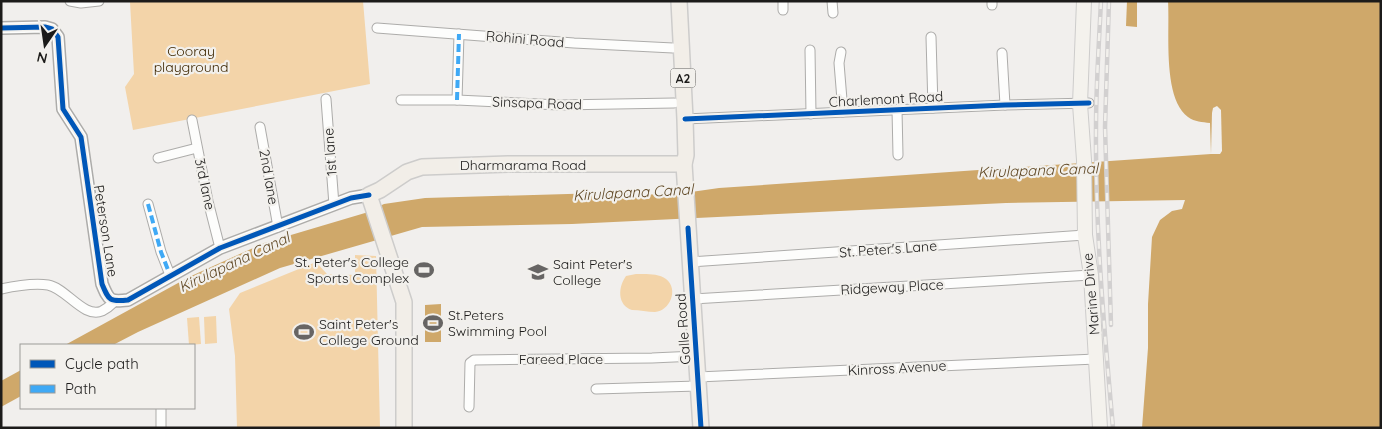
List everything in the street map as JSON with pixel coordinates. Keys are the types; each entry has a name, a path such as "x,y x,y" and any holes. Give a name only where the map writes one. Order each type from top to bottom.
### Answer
{"highway":[{"name":"Galle Road","path":"670,1 676,11 685,119 686,155 684,172 701,428"},
{"name":"Galle Road","path":"676,11 673,48 674,103 677,156 684,172"},
{"name":"Dharmarama Road","path":"371,201 380,190 407,172 422,167 508,164 684,172"},
{"path":"371,201 404,302 404,428"}],"main road":[{"name":"Marine Drive","path":"1084,1 1084,214 1085,236 1091,275 1100,428"},
{"name":"Marine Drive","path":"1084,104 1094,1"}],"street":[{"path":"70,1 98,1"},
{"path":"832,1 833,13"},
{"name":"Peterson Lane","path":"1,28 45,27 52,29 58,37 63,109 81,137 102,284 108,298 114,302"},
{"name":"Rohini Road","path":"377,28 574,43 673,48"},
{"path":"457,100 459,34"},
{"path":"931,37 933,108"},
{"path":"810,50 811,114"},
{"path":"841,52 839,62 843,112"},
{"path":"1002,53 1005,105"},
{"name":"1st lane","path":"326,99 334,205"},
{"name":"Sinsapa Road","path":"401,100 457,100 559,105 674,103"},
{"name":"Charlemont Road","path":"685,119 1005,105 1084,104"},
{"path":"897,110 898,155"},
{"name":"3rd lane","path":"192,120 208,201 220,248"},
{"name":"2nd lane","path":"260,127 278,226"},
{"path":"158,158 197,148"},
{"path":"1,289 48,285 60,290 84,308 92,312 102,312 114,302 128,300 220,248 351,198 371,201"},
{"path":"148,204 160,252 170,275"},
{"name":"St. Peter's Lane","path":"690,262 1085,236"},
{"name":"Ridgeway Place","path":"692,299 1091,275"},
{"name":"Fareed Place","path":"469,407 470,363 474,360 696,356"},
{"name":"Kinross Avenue","path":"596,389 1096,359"},
{"path":"161,409 161,428"}],"green space":[{"name":"Cooray playground","path":"363,1 370,84 133,130 125,87 134,74 130,2"},
{"name":"Saint Peter's College Ground","path":"355,255 376,256 380,428 237,428 235,356 229,309 240,293 316,262 327,274 355,275"},
{"path":"636,274 659,276 670,283 672,288 671,299 665,308 660,311 649,312 627,308 621,300 621,285 626,276"},
{"path":"216,316 217,343 205,344 204,317"},
{"path":"199,317 201,344 189,344 187,318"}],"water":[{"path":"1127,1 1137,1 1137,27 1126,26"},
{"name":"Kirulapana Canal","path":"1168,1 1381,1 1381,428 1142,428 1148,348 1148,304 1152,237 1160,220 1172,211 1182,209 1185,200 1006,203 572,224 422,227 280,268 115,344 67,344 189,277 264,243 365,213 384,204 425,198 602,193 670,195 719,188 1211,154 1210,123 1196,121 1188,117 1180,108 1174,95 1169,63"},
{"name":"St.Peters Swimming Pool","path":"441,304 441,342 425,342 425,305"},
{"path":"20,371 20,397 1,407 1,381"}],"pier":[{"path":"1217,106 1221,110 1222,151 1220,154 1211,154 1212,113 1213,108"}],"railway":[{"path":"1101,1 1096,111 1097,202 1103,315 1113,428"},
{"path":"1109,1 1105,127 1111,325"}],"marked path":[{"path":"457,100 459,34"},
{"path":"148,204 161,252 170,275"}],"cycle path":[{"path":"1,28 45,27 52,29 58,37 63,109 81,137 102,284 106,294 111,299 117,301 128,300 220,248 351,198 369,195"},
{"path":"685,119 1089,103"},
{"path":"688,228 701,428"}],"place":[{"name":"St. Peter's College Sports Complex","path":"424,270"},
{"name":"Saint Peter's College","path":"538,272"},
{"name":"St.Peters Swimming Pool","path":"433,323"},
{"name":"Saint Peter's College Ground","path":"304,332"}]}
